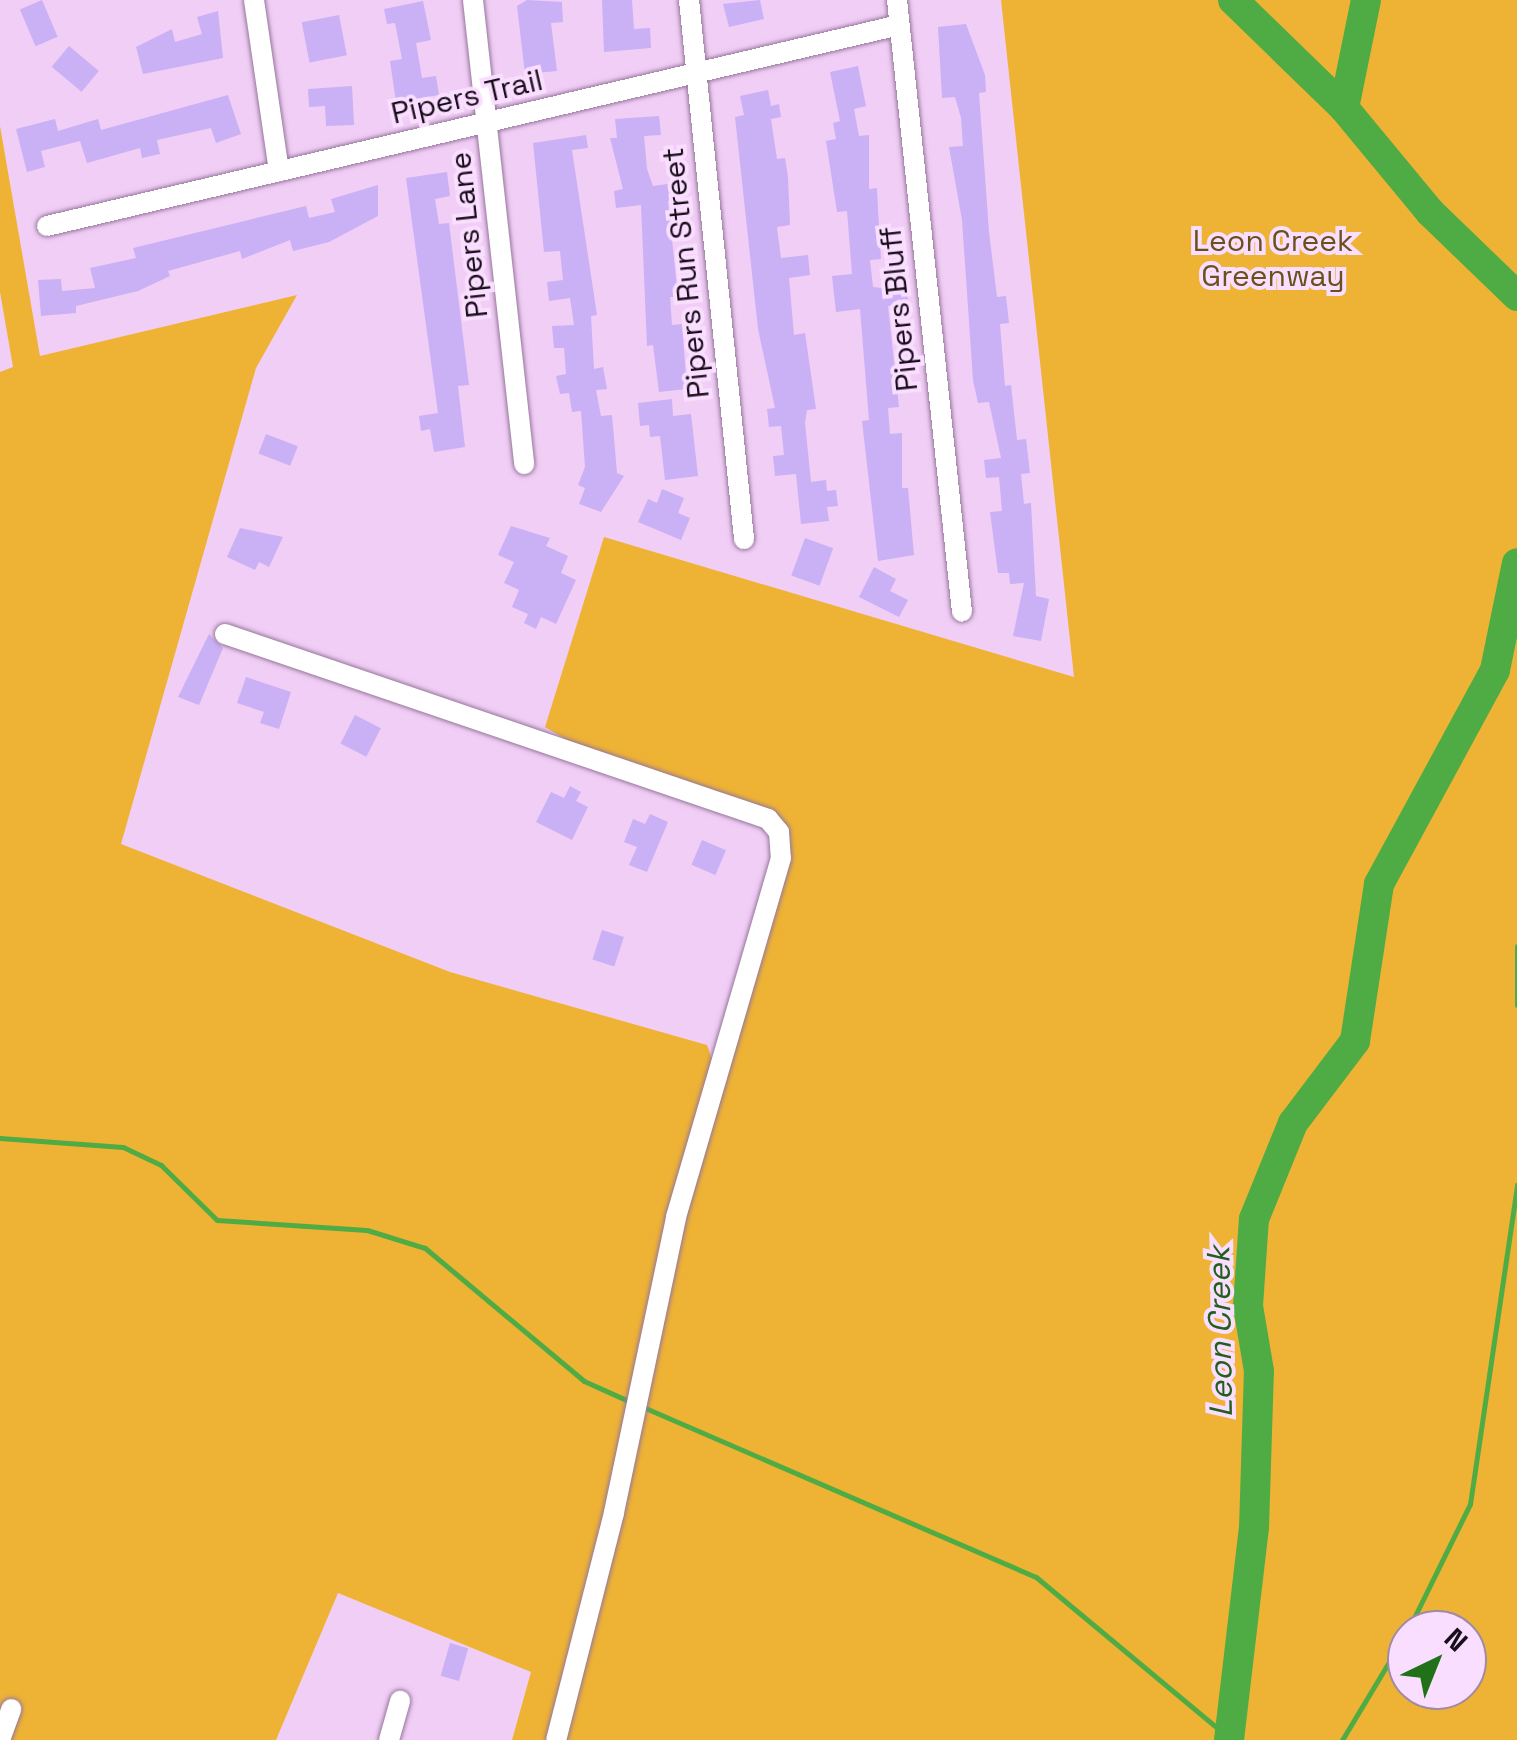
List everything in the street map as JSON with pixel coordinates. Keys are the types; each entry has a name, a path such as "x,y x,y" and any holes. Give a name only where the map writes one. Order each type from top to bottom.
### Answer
{"street":[{"path":"254,0 279,171"},
{"name":"Pipers Lane","path":"473,0 524,464"},
{"name":"Pipers Run Street","path":"688,0 744,539"},
{"name":"Pipers Bluff","path":"896,0 962,612"},
{"name":"Pipers Trail","path":"48,226 899,25"},
{"path":"225,634 768,819 779,832 781,858 676,1218 614,1513 556,1740"},
{"path":"390,1740 400,1701"},
{"path":"0,1740 10,1709"}],"green space":[{"name":"Leon Creek Greenway","path":"1001,0 1517,0 1517,1740 512,1740 531,1672 338,1593 276,1740 0,1740 0,372 13,367 0,292 0,126 40,356 297,295 256,368 121,844 450,972 707,1045 720,1081 789,829 773,813 572,743 545,727 604,537 1074,677"}],"building":[{"path":"42,0 58,37 36,46 20,9"},
{"path":"527,0 562,2 563,22 551,23 557,71 525,74 517,6"},
{"path":"602,0 632,0 634,29 650,28 651,48 604,52"},
{"path":"760,0 764,19 729,27 723,4"},
{"path":"423,1 431,40 416,43 422,78 436,76 439,95 396,102 390,61 402,59 395,23 387,24 384,9"},
{"path":"218,11 223,58 143,74 136,47 172,29 175,42 202,34 197,17"},
{"path":"339,15 347,55 310,62 302,22"},
{"path":"966,24 985,75 986,92 979,93 989,232 997,297 1006,296 1009,323 1000,324 1005,386 1011,385 1017,440 1026,439 1030,473 1021,474 1024,504 1031,503 1036,596 1049,599 1041,641 1013,636 1024,583 1010,584 1009,573 998,573 990,512 1002,511 999,477 986,478 984,460 1001,458 989,402 978,403 973,380 962,220 949,147 963,146 961,118 955,97 942,98 938,27"},
{"path":"69,46 99,71 82,92 52,67"},
{"path":"858,66 866,106 854,109 859,136 869,135 869,189 877,188 881,259 870,260 873,287 907,291 908,304 888,306 899,407 888,408 890,434 902,433 902,488 908,488 914,555 878,561 862,421 869,420 860,309 836,312 832,276 852,274 847,211 837,212 826,141 836,139 833,123 840,121 830,72"},
{"path":"352,86 354,125 326,126 325,106 309,107 308,89"},
{"path":"768,90 771,106 779,104 781,117 771,119 777,159 785,158 788,177 790,225 777,227 781,258 808,255 810,275 789,278 794,335 805,333 816,409 807,410 805,423 811,482 826,480 827,491 836,490 838,506 827,507 829,521 801,524 796,474 775,476 773,456 784,455 781,426 769,427 767,409 775,408 758,329 735,117 744,115 740,96"},
{"path":"228,95 241,134 216,143 211,128 157,140 160,154 142,158 140,148 87,163 80,141 41,151 45,167 27,172 16,129 55,119 58,131 98,119 101,130"},
{"path":"659,116 661,135 644,136 647,169 653,186 682,182 685,199 668,201 678,297 670,297 672,325 682,324 687,389 659,392 653,345 647,346 641,205 616,208 614,191 623,189 610,138 617,138 615,119"},
{"path":"586,135 588,148 572,150 597,315 591,316 594,369 603,367 607,389 596,390 601,416 612,415 617,473 624,476 601,512 579,504 585,488 578,485 585,467 581,411 572,412 569,393 560,394 556,376 566,374 564,348 554,348 552,326 574,325 570,298 549,301 547,282 563,280 560,251 544,252 533,143"},
{"path":"447,172 450,196 435,199 439,224 449,223 469,385 458,386 465,447 434,452 430,429 421,431 419,416 438,413 406,178"},
{"path":"378,185 378,216 329,242 293,251 290,240 242,259 240,251 168,271 170,276 138,291 76,306 76,313 41,316 38,280 61,279 62,291 95,288 90,268 136,258 133,248 306,206 309,218 335,212 331,199"},
{"path":"672,399 673,416 691,414 698,476 665,480 660,436 650,437 649,425 640,426 638,403"},
{"path":"266,434 298,446 290,466 258,454"},
{"path":"662,489 684,498 678,513 690,518 681,540 638,522 648,499 657,503"},
{"path":"511,526 550,538 546,546 568,556 561,573 576,580 556,624 541,617 536,629 524,623 528,614 512,607 519,590 504,583 514,562 498,555"},
{"path":"240,528 283,537 269,567 259,562 255,570 227,557"},
{"path":"805,538 833,548 820,586 791,576"},
{"path":"874,567 896,579 890,591 908,600 899,617 859,597"},
{"path":"209,634 223,648 199,705 178,697"},
{"path":"246,677 291,692 279,729 260,723 264,712 237,703"},
{"path":"355,715 381,728 366,757 340,744"},
{"path":"570,786 581,792 576,801 588,807 572,840 536,822 551,792 564,798"},
{"path":"650,814 668,822 647,872 629,865 637,847 624,842 633,819 645,824"},
{"path":"702,840 726,850 715,875 691,865"},
{"path":"602,930 624,937 614,967 592,959"},
{"path":"450,1643 468,1648 459,1681 441,1676"}],"waterway":[{"name":"Leon Creek","path":"1233,0 1344,108 1430,212 1517,296"},
{"name":"Leon Creek","path":"1344,108 1366,0"},
{"name":"Leon Creek","path":"1229,1740 1254,1528 1259,1371 1248,1306 1254,1219 1293,1123 1355,1041 1379,884 1495,670 1517,563"},
{"path":"1517,946 1517,1005"},
{"path":"0,1138 123,1147 161,1165 217,1220 367,1230 425,1248 584,1381 633,1403"},
{"path":"1418,1610 1470,1504 1517,1184"},
{"path":"643,1407 1036,1577 1229,1738"},
{"path":"1342,1740 1387,1665"}]}
